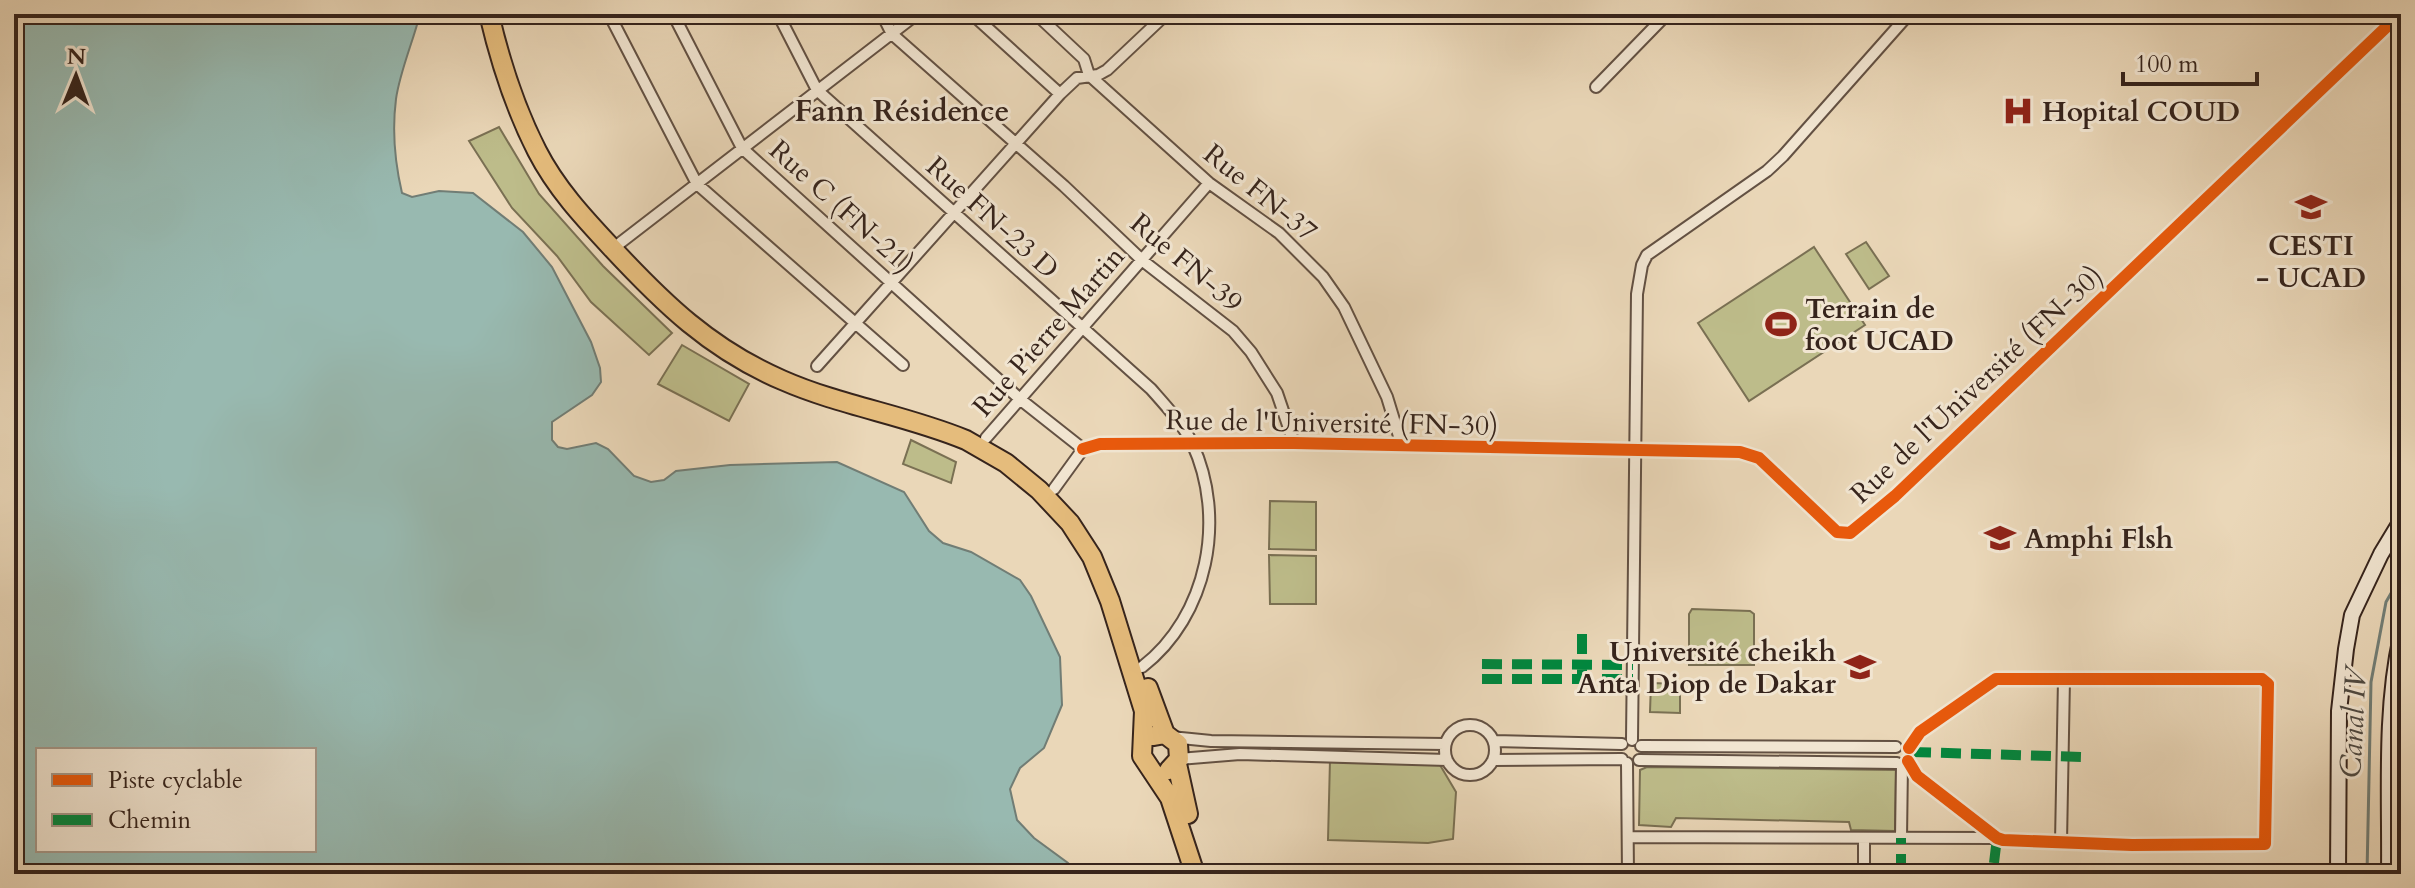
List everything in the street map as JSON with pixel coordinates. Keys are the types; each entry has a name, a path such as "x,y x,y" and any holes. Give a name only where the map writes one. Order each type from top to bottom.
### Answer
{"highway":[{"path":"489,14 516,105 552,177 587,221 685,322 731,354 781,380 966,440 1024,476 1057,507 1082,540 1102,577 1144,711 1144,762 1153,770 1170,798 1195,874"},
{"path":"500,14 525,103 572,188 671,296 761,358 809,380 933,418 986,438 1054,489 1092,539 1110,572 1168,736 1180,749 1178,762 1183,797 1206,874"},
{"path":"1144,746 1152,737 1168,736"},
{"path":"1153,770 1166,771 1178,762"}],"main road":[{"path":"2338,874 2339,711 2352,615 2381,554 2401,521"},
{"path":"2389,874 2393,686 2401,636"}],"street":[{"path":"609,14 697,184 903,365"},
{"name":"Rue C (FN-21)","path":"673,14 742,148 1021,400"},
{"name":"Rue FN-23 D","path":"778,14 817,90 1151,389 1180,424 1192,445 1208,498 1209,544 1204,570 1196,595 1170,641 1142,667"},
{"path":"882,14 892,34"},
{"path":"620,243 917,14"},
{"path":"972,14 1060,94"},
{"name":"Rue FN-37","path":"1036,14 1084,59 1089,75 1209,183 1279,233 1323,277 1344,307 1382,387 1402,446"},
{"path":"1596,87 1667,14"},
{"path":"1639,760 1643,753 1632,743 1637,294 1642,265 1647,255 1767,171 1783,156 1909,14"},
{"name":"Rue de l'Université (FN-30)","path":"1083,449 1100,444 1294,443 1749,453 1759,458 1837,532 1850,533 1895,496 2400,14"},
{"path":"817,366 1060,94 1077,78 1098,75 1107,70 1161,19 1160,15"},
{"name":"Rue FN-39","path":"892,34 1064,186 1143,261 1233,331 1251,352 1277,393 1294,443"},
{"name":"Rue Pierre Martin","path":"986,438 1209,183"},
{"path":"1021,400 1083,449 1054,489"},
{"path":"1629,837 1997,838 2061,842 2265,844 2267,680 1996,679 1920,732 1909,748"},
{"path":"2061,842 2064,679"},
{"path":"1494,741 1493,760 1485,770 1473,775 1459,773 1447,760 1445,744 1452,732 1465,725 1479,726 1494,741 1904,745 1911,754 1902,763 1901,838"},
{"path":"1168,736 1211,741 1445,744"},
{"path":"1628,874 1624,761 1619,751 1632,743"},
{"path":"1896,747 1892,755 1997,838"},
{"path":"1178,762 1240,754 1447,760"},
{"path":"1493,760 1902,763"},
{"path":"1864,838 1864,874"}],"shaded area":[{"path":"499,127 539,194 603,266 672,333 649,355 591,302 557,256 512,208 469,141"},
{"path":"1866,242 1889,276 1869,289 1846,254"},
{"name":"Terrain de foot UCAD","path":"1814,247 1865,325 1749,401 1698,323"},
{"path":"682,345 749,384 729,421 658,384"},
{"path":"911,440 956,462 951,483 903,464"},
{"path":"1270,501 1316,502 1316,550 1269,549"},
{"path":"1269,555 1316,556 1316,604 1270,604"},
{"path":"1692,609 1750,611 1754,614 1754,665 1689,665 1689,614"},
{"path":"1651,683 1680,684 1680,713 1650,712"},
{"path":"1330,760 1440,765 1456,792 1453,839 1428,843 1328,840"},
{"path":"1647,767 1896,770 1895,831 1851,830 1849,822 1676,818 1671,827 1639,825 1640,770"}],"water":[{"path":"14,14 420,14 396,99 395,146 402,193 412,197 439,191 473,193 523,232 552,267 591,342 600,368 601,382 592,395 552,422 552,440 558,447 567,449 596,443 608,449 634,476 651,482 664,480 676,471 730,465 837,462 904,492 929,531 943,543 971,552 1020,580 1060,657 1062,705 1044,748 1020,768 1010,789 1017,820 1034,838 1068,863 1076,874 14,874"}],"waterway":[{"name":"Canal IV","path":"2367,874 2371,682 2386,602 2401,576"}],"marked path":[{"path":"1582,634 1582,674"},
{"path":"1482,664 1633,665"},
{"path":"1482,679 1633,679"},
{"path":"1911,752 2083,757"},
{"path":"1901,838 1901,874"},
{"path":"1994,863 1997,838"}],"cycle path":[{"path":"1083,449 1100,444 1294,443 1740,452 1759,458 1837,532 1850,533 1895,496 2400,14"},
{"path":"1908,761 1917,776 2003,840 2132,845 2265,844 2268,684 2262,679 1996,679 1920,732 1909,748"}],"place":[{"name":"Hopital COUD","path":"2018,111"},
{"name":"CESTI - UCAD","path":"2311,207"},
{"name":"Terrain de foot UCAD","path":"1781,324"},
{"name":"Amphi Flsh","path":"2000,538"},
{"name":"Université cheikh Anta Diop de Dakar","path":"1860,667"}],"district":[{"name":"Fann Résidence","path":"902,111"}]}
